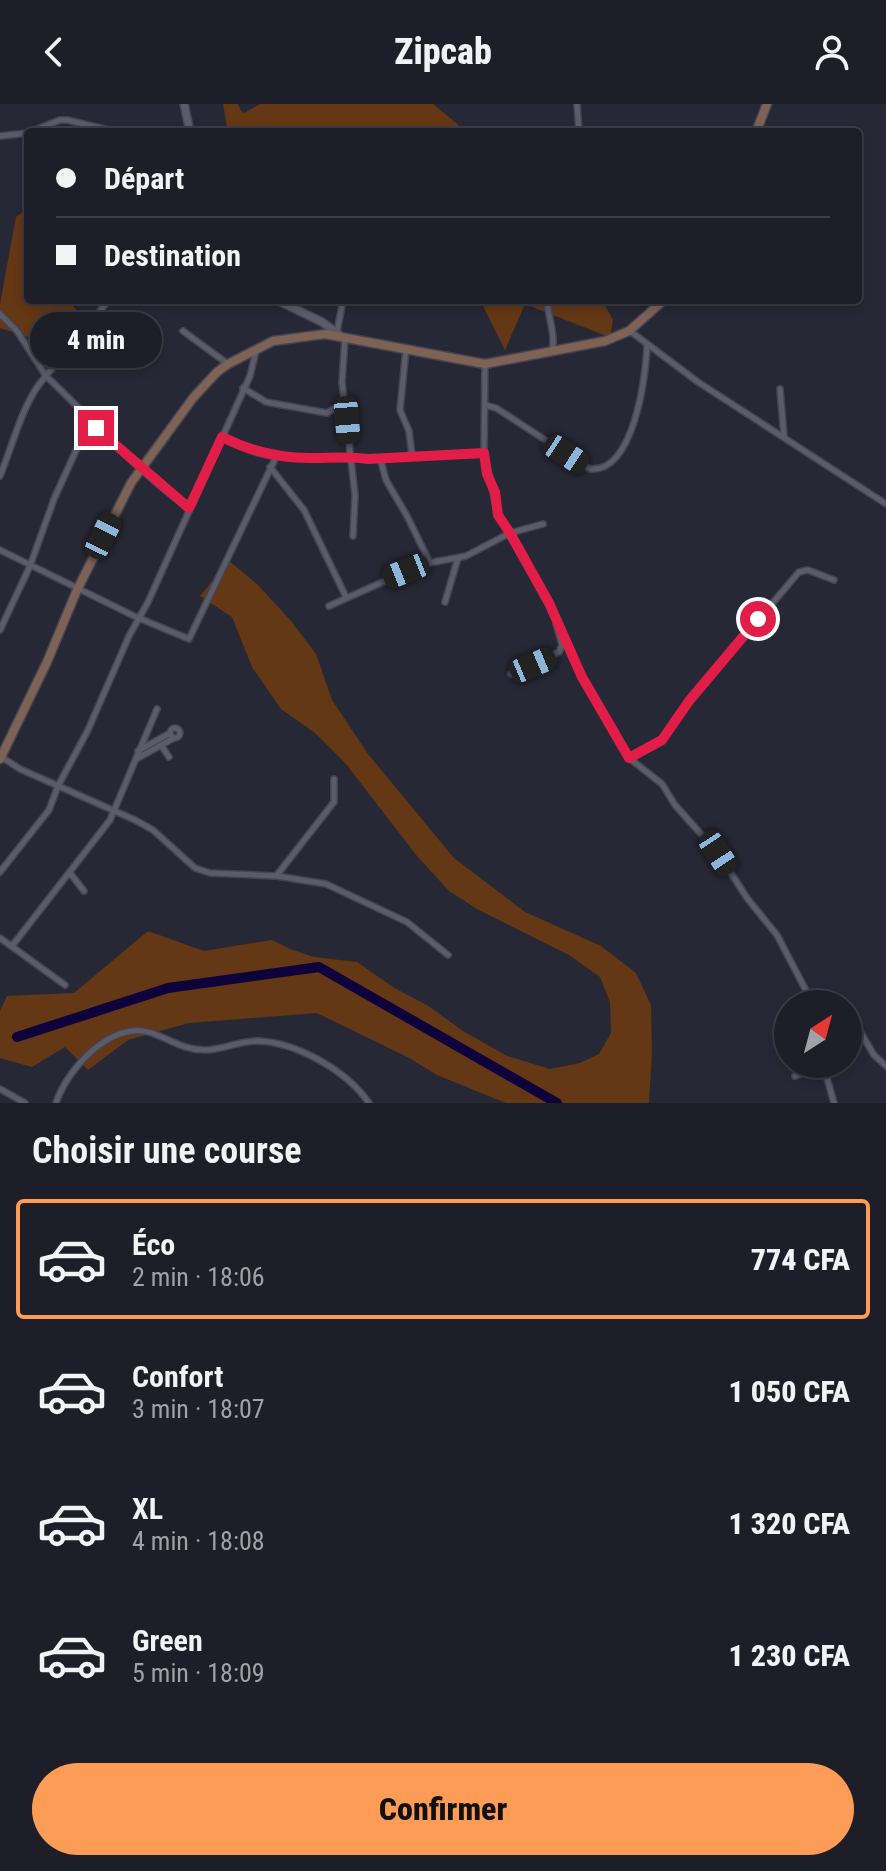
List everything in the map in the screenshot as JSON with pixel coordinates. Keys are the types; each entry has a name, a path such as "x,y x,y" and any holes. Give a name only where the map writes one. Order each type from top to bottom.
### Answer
{"main road":[{"path":"758,128 767,104"},
{"path":"0,758 117,508 142,467 193,398 228,364 257,347 294,337 325,334 485,364 594,344 629,331 659,304"}],"street":[{"path":"184,104 189,128"},
{"path":"577,104 579,128"},
{"path":"39,128 67,120 100,128"},
{"path":"0,136 24,133"},
{"path":"0,476 34,390 106,304"},
{"path":"285,304 341,335"},
{"path":"343,304 341,335 345,402 355,495 353,536"},
{"path":"547,304 549,326 554,339 552,352"},
{"path":"0,314 17,331 46,376 90,421 189,508"},
{"path":"183,331 228,364"},
{"path":"629,331 698,382 886,504"},
{"path":"485,405 496,408 590,469 598,469 616,456 630,432 640,406 647,344"},
{"path":"0,872 44,818 88,730 250,376 257,347"},
{"path":"406,348 400,410 409,431 412,455"},
{"path":"485,364 484,453 498,515 554,614 582,677 629,758 659,781 675,805 711,843 747,898 777,935 806,990"},
{"path":"243,388 266,402 327,413 345,402"},
{"path":"780,389 784,437"},
{"path":"0,630 90,421"},
{"path":"222,437 260,454 306,458 484,453"},
{"path":"0,550 77,590 189,639 277,455"},
{"path":"380,458 386,480 430,563"},
{"path":"270,467 304,510 346,597"},
{"path":"329,606 423,564 477,552 510,533 543,524"},
{"path":"445,602 458,557"},
{"path":"629,758 662,740 697,691 799,572 808,570 834,580"},
{"path":"511,674 556,655 561,649 554,614"},
{"path":"12,946 115,810 157,709"},
{"path":"135,759 161,745 172,735 138,751"},
{"path":"161,745 169,757"},
{"path":"0,758 153,830 195,868 210,873 314,881 339,889 407,922 448,955"},
{"path":"277,876 334,802 334,779"},
{"path":"70,873 84,891"},
{"path":"0,938 65,985"},
{"path":"56,1103 69,1076 97,1049 109,1039 135,1032 150,1032 177,1046 205,1050 258,1041 284,1046 313,1058 339,1074 361,1091 369,1103"},
{"path":"862,1036 886,1066"},
{"path":"827,1078 834,1103"},
{"path":"0,1089 25,1103"}],"shaded area":[{"path":"223,104 238,104 244,113 260,104 433,104 462,128 227,128"},
{"path":"24,211 24,304 72,304 91,331 75,355 60,347 0,328 0,304 16,217"},
{"path":"482,304 525,304 505,350"},
{"path":"525,304 604,304 613,320 611,331 614,339"},
{"path":"229,561 257,584 316,654 332,700 368,754 454,858 525,912 601,946 636,973 651,1005 649,1103 506,1103 437,1075 317,1013 189,1023 128,1040 88,1070 65,1047 32,1067 0,1058 0,1011 7,996 74,993 148,931 204,951 272,940 314,957 357,962 507,1056 550,1069 580,1063 599,1054 611,1033 610,1002 600,977 569,955 477,909 449,891 417,856 346,764 315,733 281,709 252,667 232,617 200,596"}],"waterway":[{"path":"17,1037 168,988 319,967 557,1103"}],"route":[{"path":"96,428 189,508 222,437 260,454 306,458 349,456 368,459 484,453 498,515 549,603 582,677 629,758 662,740 689,701 758,619"}]}
